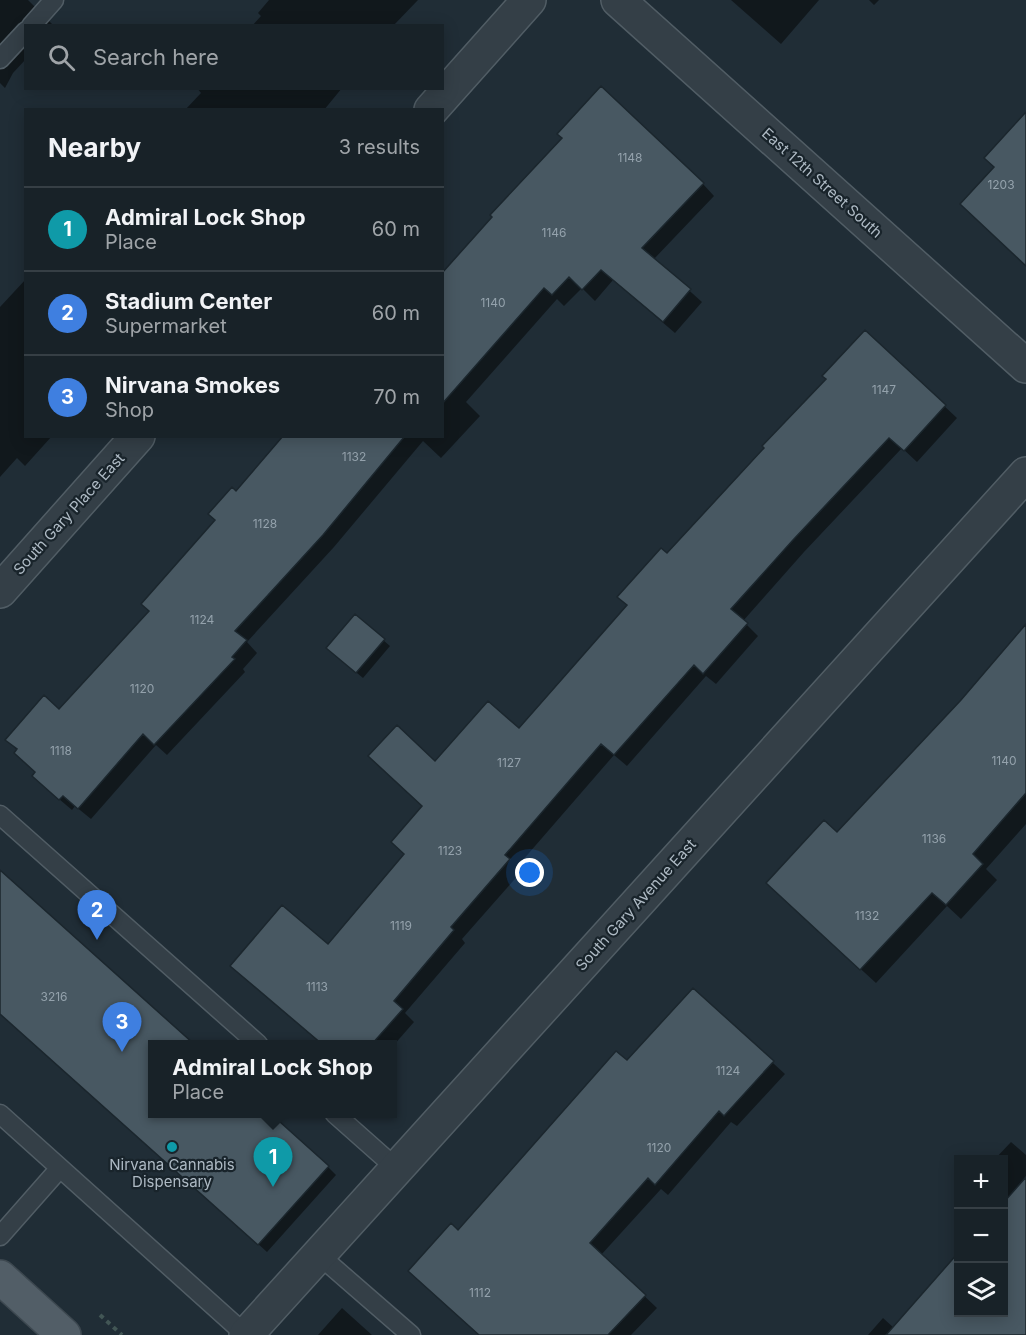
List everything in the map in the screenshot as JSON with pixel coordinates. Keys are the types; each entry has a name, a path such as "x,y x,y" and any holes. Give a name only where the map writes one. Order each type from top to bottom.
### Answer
{"main road":[{"path":"0,1277 64,1335"}],"street":[{"path":"433,108 529,0"},
{"name":"East 12th Street South","path":"618,0 1026,366"},
{"name":"South Gary Place East","path":"0,591 136,438"},
{"name":"South Gary Avenue East","path":"246,1335 1026,474"}],"lane":[{"path":"33,24 54,0"},
{"path":"0,59 24,33"},
{"path":"0,814 254,1040"},
{"path":"0,1114 246,1335"},
{"path":"341,1118 397,1169"},
{"path":"0,1236 60,1168"},
{"path":"320,1255 411,1335"}],"building":[{"path":"601,86 704,183 642,248 691,289 663,322 601,270 582,290 569,277 552,295 544,288 444,402 444,271 492,217 490,215 562,138 557,134"},
{"path":"1026,112 1026,266 960,204 994,167 984,158"},
{"path":"865,330 946,405 904,451 889,438 793,540 731,609 748,623 703,674 694,665 614,755 601,744 505,855 510,859 451,927 454,930 394,1001 403,1009 376,1040 317,1040 230,966 282,905 328,944 404,854 391,842 422,806 368,756 397,725 435,761 488,701 519,728 627,605 617,597 661,548 667,553 764,448 762,446 826,379 822,376"},
{"path":"281,438 403,438 323,535 235,631 247,640 232,657 235,659 154,745 143,734 78,809 63,796 59,800 32,776 35,772 14,753 17,749 5,740 44,695 59,709 149,611 141,604 215,520 208,514 232,487 236,491"},
{"path":"355,614 385,639 356,673 326,648"},
{"path":"1026,624 1026,793 973,854 983,864 946,905 932,893 860,970 766,883 824,820 837,832 961,700"},
{"path":"0,870 190,1040 148,1040 148,1118 276,1118 329,1166 258,1245 0,1014"},
{"path":"693,988 774,1061 724,1116 719,1111 655,1185 648,1178 590,1243 646,1295 608,1335 479,1335 408,1271 451,1223 458,1230 616,1051 627,1060"},
{"path":"1026,1177 1026,1335 886,1335 954,1258 954,1317 1008,1317 1008,1197"}],"place":[{"name":"Stadium Center","path":"97,940"},
{"name":"Nirvana Smokes","path":"122,1052"},
{"name":"Nirvana Cannabis Dispensary","path":"172,1147"},
{"name":"Admiral Lock Shop","path":"273,1187"}]}
